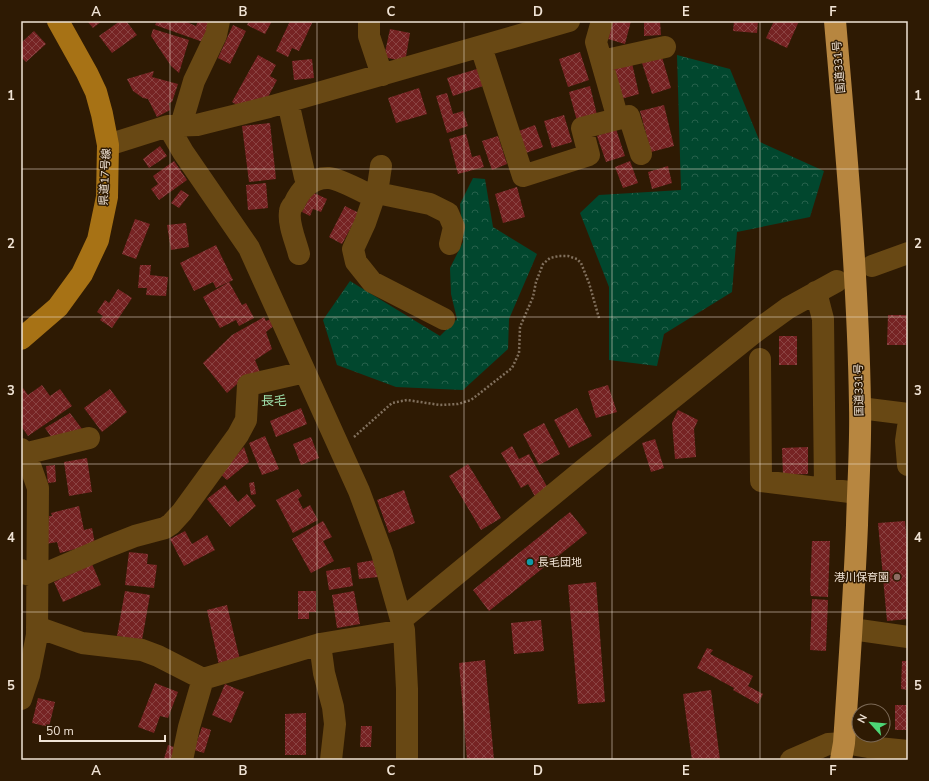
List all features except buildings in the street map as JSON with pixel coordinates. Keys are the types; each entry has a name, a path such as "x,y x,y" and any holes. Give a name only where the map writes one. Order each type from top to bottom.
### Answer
{"highway":[{"name":"国道331号","path":"835,21 850,192 859,345 860,408 852,629 842,751"}],"main road":[{"name":"県道17号線","path":"21,339 58,307 82,274 98,240 107,197 108,145 96,92 87,72 58,21"}],"street":[{"path":"220,21 216,35 175,125 183,152 249,248 359,491 382,553 402,625 407,689 407,760"},
{"path":"369,21 369,36 382,75"},
{"path":"108,145 175,125 197,125 288,102 569,21"},
{"path":"602,21 596,42 618,119"},
{"path":"481,46 523,176 589,155 582,128 629,116 641,154"},
{"path":"602,61 665,47"},
{"path":"288,102 305,176 309,184"},
{"path":"381,166 376,195 353,249 356,262 372,282 444,319"},
{"path":"299,254 291,227 290,212 297,197 303,189 309,184 329,178 376,195 430,204 448,213 454,227 450,244"},
{"path":"872,266 908,253"},
{"path":"37,627 82,643 142,650 158,656 203,679 320,644 402,625 584,470 755,332 788,308 837,281"},
{"path":"816,292 823,319 825,488"},
{"path":"760,359 761,481 858,493"},
{"path":"29,574 172,524 238,435 246,420 248,385 305,372"},
{"path":"860,408 908,414"},
{"path":"908,427 906,440 908,465"},
{"path":"21,699 29,675 37,627 29,574 38,488 31,468 22,452 89,438"},
{"path":"852,629 908,638"},
{"path":"320,644 324,673 333,707 334,724 331,760"},
{"path":"182,760 189,727 203,679"},
{"path":"790,760 828,744 842,751 868,747 908,751"}],"path":[{"path":"341,450 392,403 407,400 440,405 458,404 471,400 512,368 519,354 520,327 533,297 536,282 543,264 550,258 568,256 577,259 581,263 589,283 599,318"}],"green space":[{"path":"677,55 730,69 760,142 824,171 810,217 737,232 732,292 664,334 657,366 609,360 609,287 580,213 599,195 681,190"},
{"path":"473,178 485,179 493,227 537,254 509,319 508,349 463,390 396,387 337,365 323,320 350,281 440,336 457,319 451,294 450,268 463,242 460,204"}],"place":[{"name":"長毛団地","path":"530,562"},
{"name":"港川保育園","path":"897,577"}],"district":[{"name":"長毛","path":"274,401"}]}
